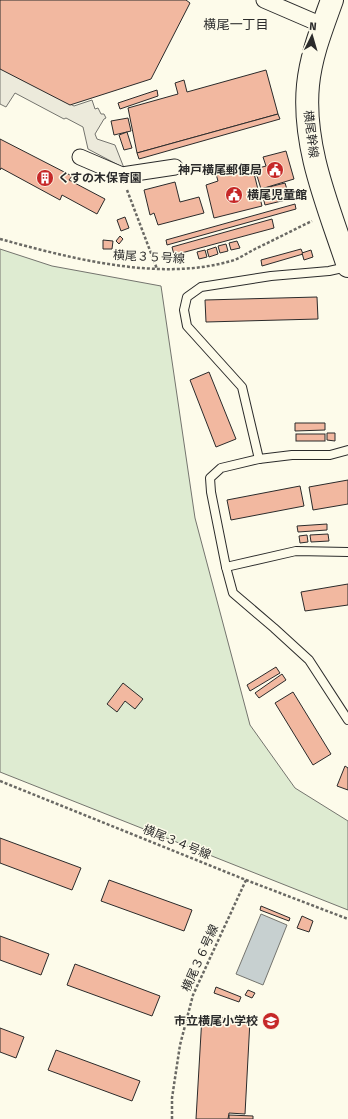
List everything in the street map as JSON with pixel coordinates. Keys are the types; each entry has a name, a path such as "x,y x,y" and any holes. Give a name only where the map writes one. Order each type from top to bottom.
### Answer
{"street":[{"path":"264,0 322,26"},
{"name":"横尾幹線","path":"332,0 316,44 310,72 307,98 308,119 314,160 348,266"},
{"path":"80,157 122,175 175,167"}],"lane":[{"path":"259,459 242,387 187,326 184,310 187,297 201,287 271,276 330,271 348,266"},
{"path":"348,450 330,455 292,455 259,459 221,468 210,478 211,492 226,568 233,593 309,660 348,720"},
{"path":"226,568 296,551 348,552"}],"path":[{"path":"122,175 157,269"},
{"name":"横尾３５号線","path":"0,239 50,253 115,265 157,269 195,268 232,261 314,220"},
{"name":"横尾３４号線","path":"0,781 246,880 348,919"},
{"name":"横尾３６号線","path":"172,1119 172,1098 180,1045 193,994 246,880"}],"green space":[{"path":"0,249 52,266 161,286 195,518 250,725 295,788 348,821 348,910 0,772"}],"shaded area":[{"path":"0,68 74,106 92,100 95,109 98,108 101,114 104,114 106,118 95,134 97,139 115,145 124,168 88,149 83,127 66,118 64,119 15,93 6,107 0,104"},
{"path":"261,914 287,925 263,985 236,974"}],"building":[{"path":"0,0 186,0 190,3 151,79 70,105 0,69"},
{"path":"266,70 278,114 137,153 128,108 178,94 175,83 184,80 187,92"},
{"path":"157,90 158,96 120,109 118,103"},
{"path":"278,114 280,119 139,159 137,153"},
{"path":"128,118 131,131 114,135 111,121"},
{"path":"127,132 132,148 124,150 119,135"},
{"name":"くすの木保育園","path":"0,139 72,176 69,180 105,199 97,214 62,195 60,200 1,168 0,170"},
{"path":"286,151 294,179 261,189 255,169 266,166 263,157"},
{"name":"横尾児童館","path":"252,165 262,206 214,218 206,185 218,181 216,174"},
{"path":"175,182 180,202 199,197 204,213 158,225 154,213 150,215 144,190"},
{"path":"285,183 290,199 265,205 261,189"},
{"path":"295,204 296,209 167,245 166,240"},
{"path":"125,217 129,228 121,231 117,220"},
{"path":"272,219 274,228 174,255 172,247"},
{"path":"120,236 123,239 119,244 116,241"},
{"path":"103,240 113,241 112,249 103,249"},
{"path":"237,241 240,248 231,250 229,243"},
{"path":"226,244 228,251 220,253 218,246"},
{"path":"216,247 218,254 209,257 207,250"},
{"path":"301,249 303,254 262,266 261,260"},
{"path":"205,250 207,257 199,259 197,252"},
{"path":"311,250 313,257 304,260 302,253"},
{"path":"317,297 318,319 206,322 205,300"},
{"path":"209,372 236,439 216,447 190,380"},
{"path":"295,423 325,423 325,430 295,431"},
{"path":"327,433 335,433 335,441 327,440"},
{"path":"296,434 325,434 325,441 296,441"},
{"path":"348,480 348,504 313,510 309,487"},
{"path":"300,486 304,506 231,520 227,500"},
{"path":"327,524 327,530 298,532 297,526"},
{"path":"328,534 329,541 311,542 310,535"},
{"path":"307,535 308,542 300,543 299,536"},
{"path":"348,584 348,605 305,611 301,592"},
{"path":"276,667 280,673 250,691 247,685"},
{"path":"282,674 286,680 259,698 255,693"},
{"path":"123,683 143,699 135,709 125,701 117,712 107,704"},
{"path":"293,692 331,754 313,765 275,703"},
{"path":"345,766 348,768 348,790 337,786"},
{"path":"0,838 81,868 72,890 0,863"},
{"path":"109,880 192,910 184,931 101,901"},
{"path":"261,906 290,918 289,921 260,910"},
{"path":"302,916 313,921 309,932 297,928"},
{"path":"0,936 49,954 41,975 0,960"},
{"path":"75,964 160,996 152,1016 67,985"},
{"path":"216,987 241,997 239,1002 214,993"},
{"path":"248,990 255,993 252,998 245,995"},
{"path":"202,1016 250,1020 245,1114 229,1113 228,1119 196,1119"},
{"path":"0,1028 24,1037 16,1058 0,1052"},
{"path":"56,1050 140,1081 132,1101 48,1070"},
{"path":"229,1115 253,1116 253,1119 229,1119"}],"place":[{"name":"神戸横尾郵便局","path":"275,170"},
{"name":"くすの木保育園","path":"45,178"},
{"name":"横尾児童館","path":"234,195"},
{"name":"市立横尾小学校","path":"271,1021"}],"district":[{"name":"横尾一丁目","path":"236,24"}]}
